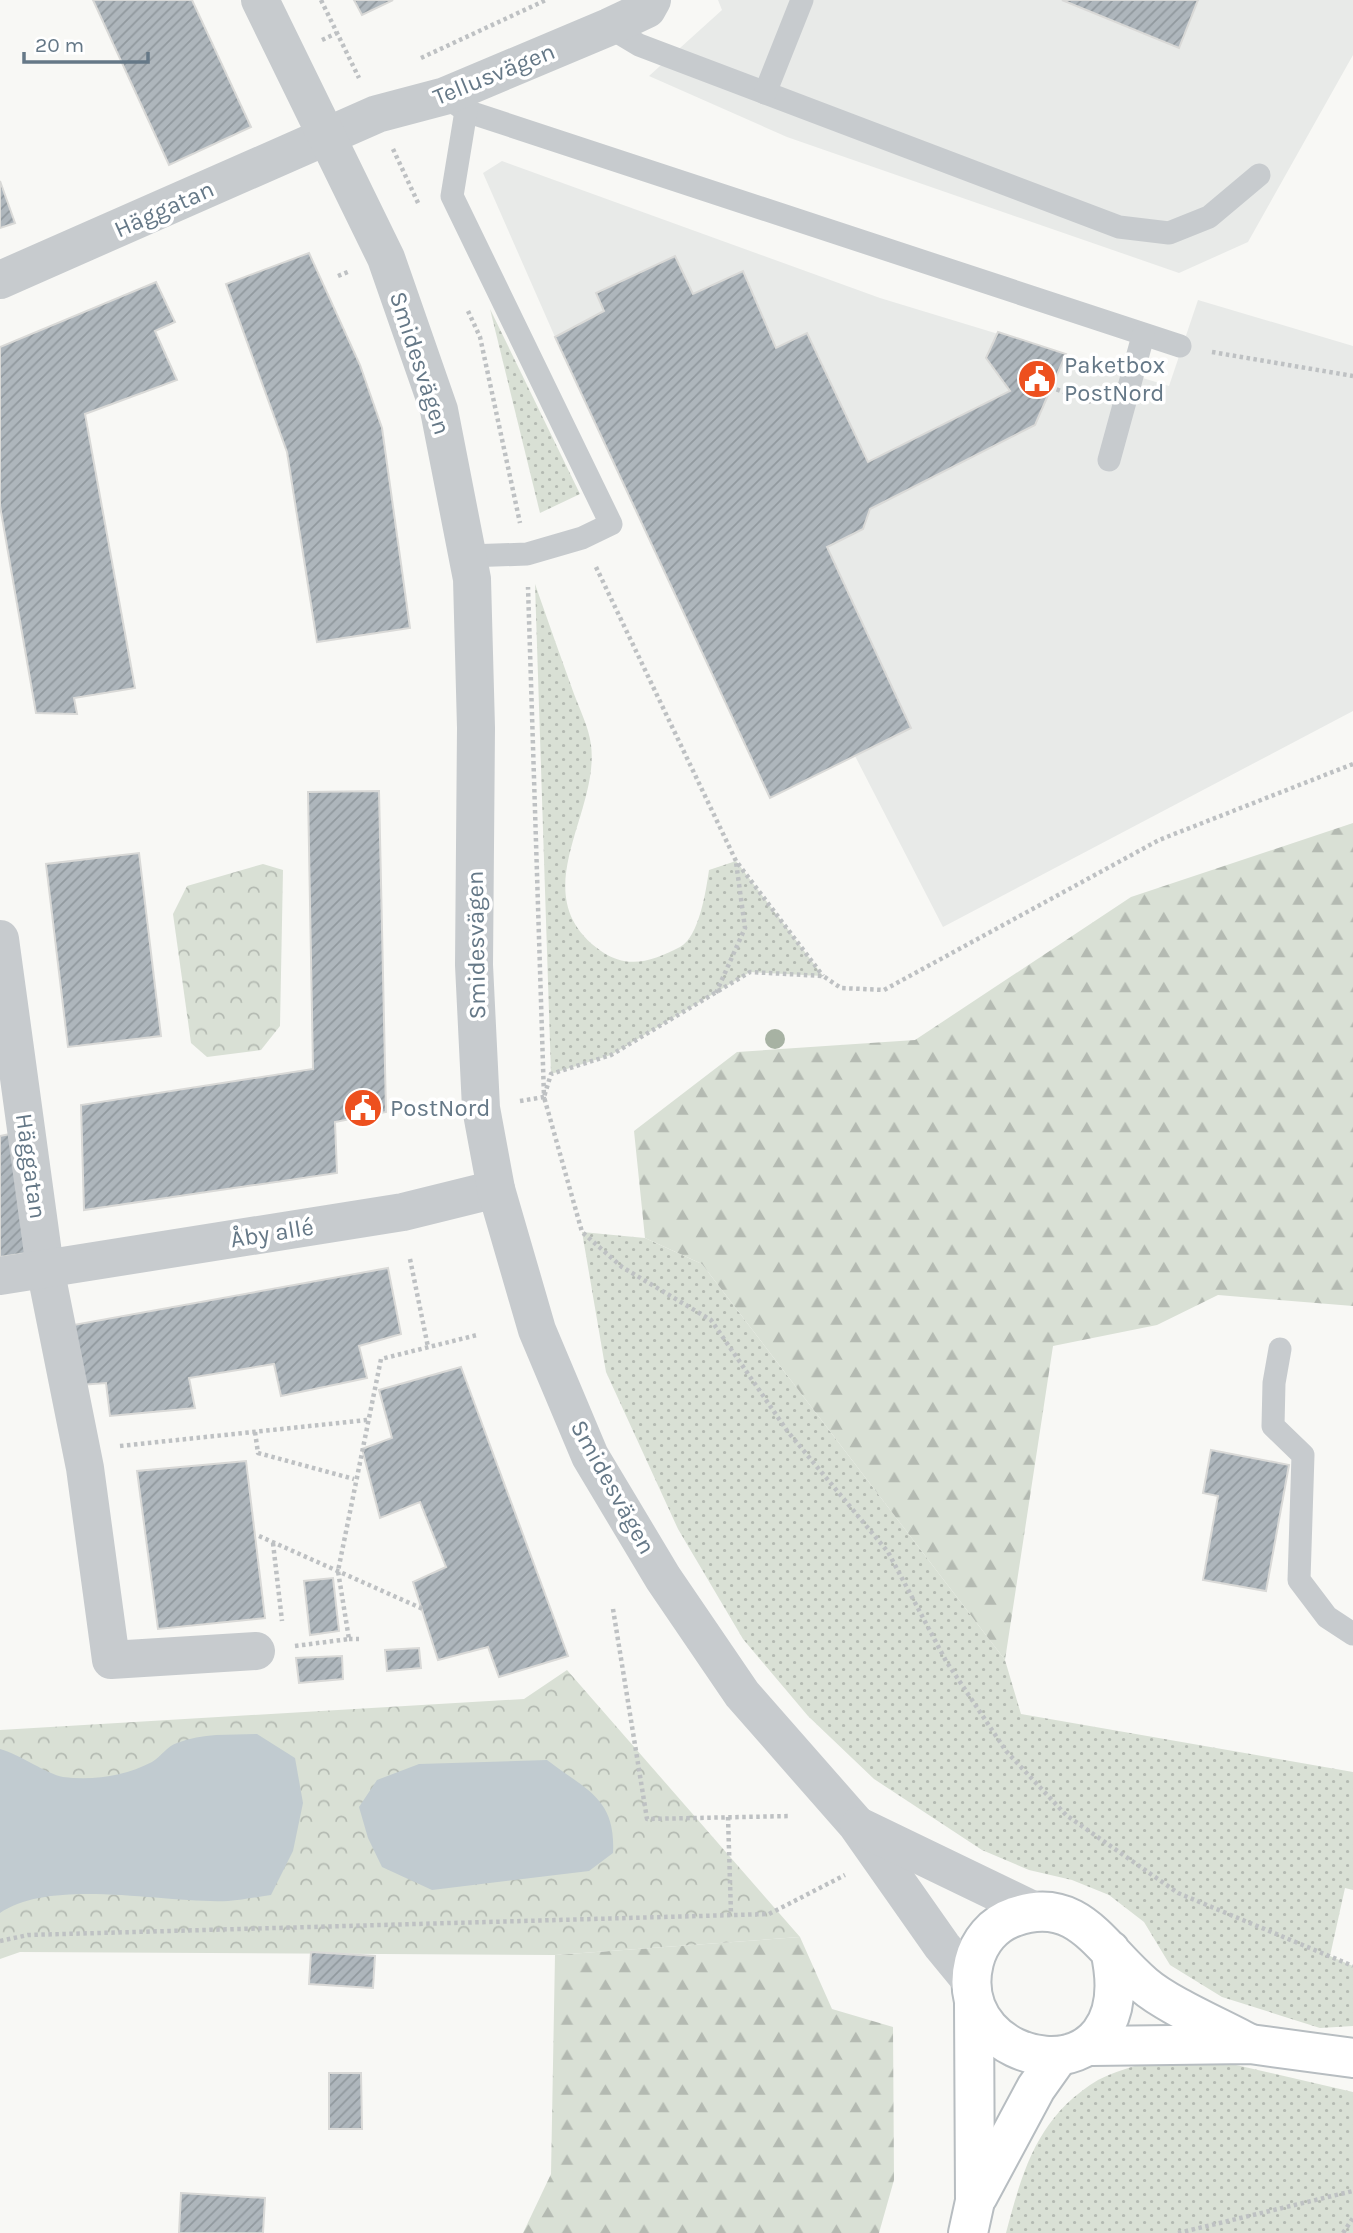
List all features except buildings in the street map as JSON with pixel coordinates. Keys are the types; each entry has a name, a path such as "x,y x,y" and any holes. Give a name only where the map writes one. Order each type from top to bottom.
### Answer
{"main road":[{"path":"972,2217 972,1992 978,1947 1001,1921 1033,1910 1060,1913 1083,1925 1145,1986 1250,2044"},
{"path":"972,2217 1036,2088 1107,2024 1115,1998 1116,1974 1110,1950"},
{"path":"972,1992 986,2024 1005,2043 1027,2054 1250,2044 1353,2058"}],"street":[{"name":"Smidesvägen","path":"260,0 386,258 439,410 472,579 476,728 474,965 481,1108 496,1189 537,1330 590,1456 663,1578 742,1694 857,1825 972,1992"},
{"name":"Tellusvägen","path":"328,137 377,114 456,103 647,9 652,0"},
{"name":"Häggatan","path":"0,281 328,137"},
{"name":"Häggatan","path":"0,939 45,1268"},
{"name":"Åby allé","path":"0,1276 403,1212 496,1189"},
{"path":"45,1268 81,1450 111,1660 271,1649"},
{"name":"Smidesvägen","path":"857,1825 1033,1910"}],"lane":[{"path":"765,93 802,0"},
{"path":"609,27 639,45 1119,227 1169,233 1209,216 1259,175"},
{"path":"467,556 527,554 582,538 611,524 452,196 456,103 1180,346"},
{"path":"1110,460 1143,335"},
{"path":"1280,1349 1274,1383 1273,1426 1303,1455 1299,1580 1327,1616 1353,1634"}],"path":[{"path":"412,62 546,0"},
{"path":"1180,346 1353,376"},
{"path":"1050,387 1066,393"},
{"path":"582,538 736,861 823,976 841,988 884,990 1159,839 1353,764"},
{"path":"715,995 745,928 736,861"},
{"path":"823,976 750,972 611,1055 551,1074 544,1097 582,1232 622,1268 711,1320 788,1432 888,1552 946,1661 1006,1751 1066,1815 1178,1893 1353,1966"},
{"path":"410,1259 428,1348"},
{"path":"349,1639 338,1572 354,1479 381,1359 477,1335"},
{"path":"81,1450 367,1420"},
{"path":"256,1432 258,1453 354,1479"},
{"path":"259,1536 423,1609"},
{"path":"272,1542 271,1649 359,1639"},
{"path":"613,1609 647,1819 791,1816"},
{"path":"729,1817 731,1914"},
{"path":"0,1941 28,1935 769,1914 846,1874"},
{"path":"1178,2233 1353,2191"},
{"path":"1343,2233 1353,2218"}],"shaded area":[{"path":"718,0 1353,0 1353,55 1248,242 1179,273 787,137 649,76 722,10"},
{"path":"502,161 880,298 1169,386 1198,300 1353,346 1353,711 943,927 855,756 770,798 555,337 483,173"},
{"path":"257,1734 295,1758 303,1803 293,1851 271,1895 228,1901 203,1901 79,1894 49,1896 22,1902 0,1913 0,1749 63,1777 97,1778 142,1767 155,1760 173,1744 187,1740 217,1735"},
{"path":"547,1760 596,1797 609,1819 613,1834 613,1853 589,1871 432,1890 382,1867 368,1838 359,1807 377,1780 419,1764"}],"green space":[{"path":"490,309 580,494 540,513"},
{"path":"535,584 591,745 591,772 565,880 567,905 578,929 601,951 621,960 640,961 670,952 687,942 697,924 709,870 736,861 823,976 750,972 611,1055 551,1074"},
{"path":"1353,823 1353,1306 1218,1295 1157,1325 1053,1346 1005,1660 702,1264 645,1238 634,1131 737,1052 915,1040 1131,897"},
{"path":"263,864 283,870 280,1026 261,1050 207,1057 191,1043 173,914 187,886"},
{"path":"582,1232 645,1238 702,1264 1005,1660 1021,1714 1353,1772 1353,1890 1345,1888 1330,1956 1353,1966 1353,2026 1320,2028 1222,1997 1170,1965 1144,1922 1109,1895 1072,1880 1029,1870 982,1850 874,1779 808,1716 743,1639 678,1529 606,1372"},
{"path":"567,1670 800,1937 555,1955 20,1952 0,1959 0,1730 524,1699"},
{"path":"800,1937 832,2009 893,2027 894,2180 879,2233 523,2233 551,2174 555,1955"},
{"path":"1149,2061 1223,2062 1353,2092 1353,2233 1006,2233 1027,2166 1047,2127 1061,2110 1098,2080"}],"place":[{"name":"Paketbox PostNord","path":"1037,379"},
{"name":"PostNord","path":"363,1108"}]}
